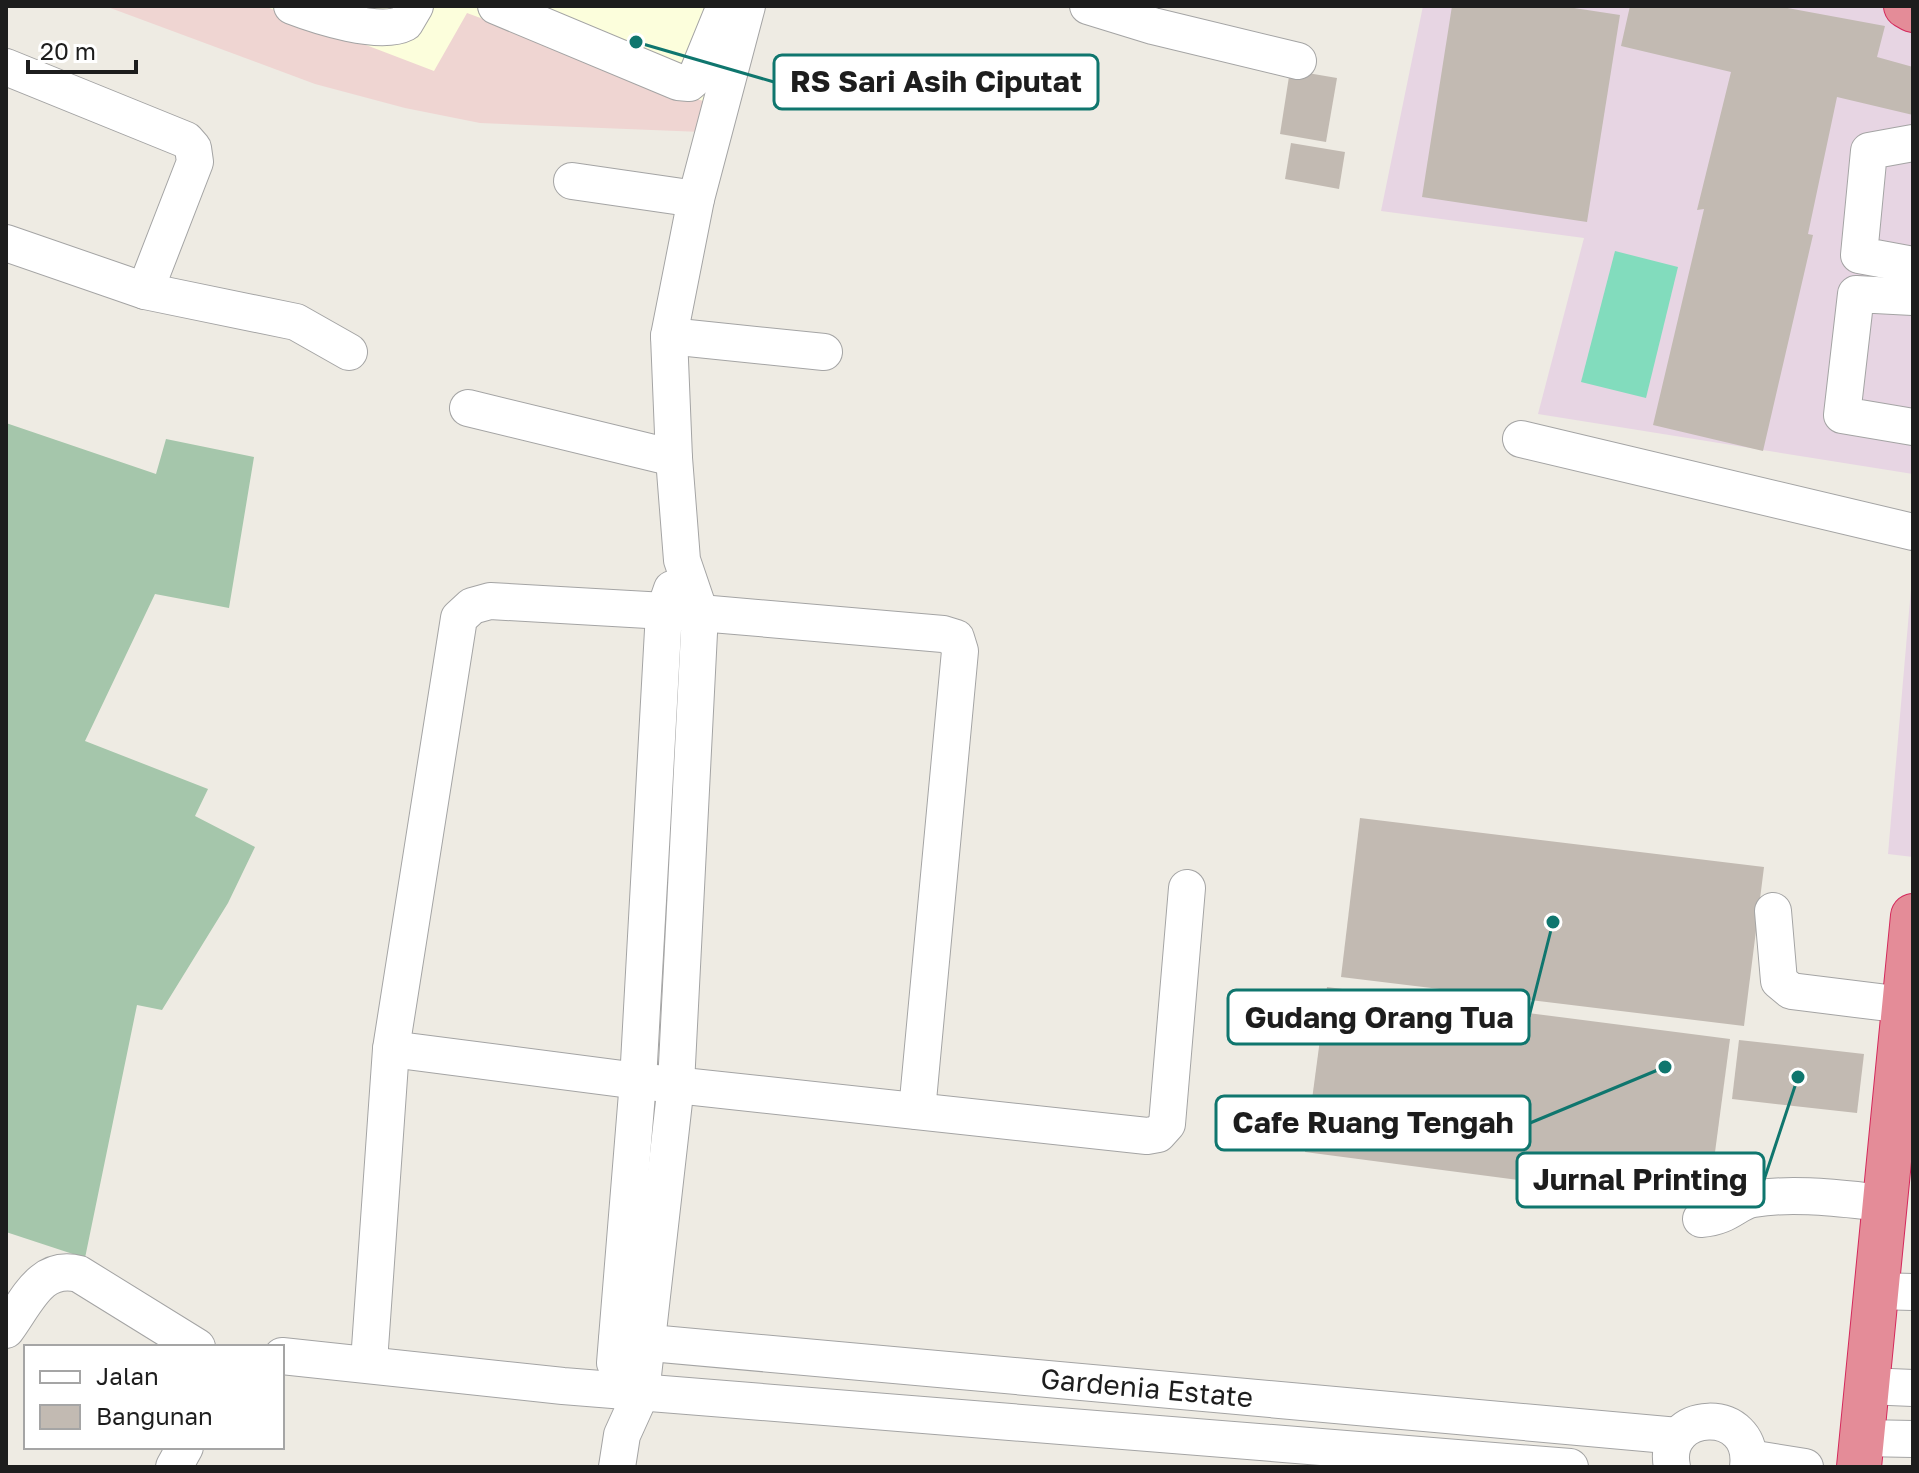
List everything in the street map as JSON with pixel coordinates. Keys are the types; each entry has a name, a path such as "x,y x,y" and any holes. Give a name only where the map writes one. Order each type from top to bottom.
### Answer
{"highway":[{"path":"1906,6 1913,10"},
{"path":"1861,1452 1867,1386 1895,1291 1885,1203 1913,916"}],"street":[{"path":"292,6 314,15 386,29 405,23 415,6"},
{"path":"496,6 678,82 689,83 696,77 725,6"},
{"path":"620,1451 632,1342 676,1084 700,613 682,560 669,336 696,199 747,6"},
{"path":"1088,6 1153,26 1298,61"},
{"path":"6,67 186,140 193,148 195,162 145,291"},
{"path":"1913,143 1869,151 1859,255 1913,265"},
{"path":"572,181 696,199"},
{"path":"6,243 145,291 296,322 349,352"},
{"path":"1913,297 1856,294 1842,415 1913,427"},
{"path":"669,336 824,352"},
{"path":"468,408 674,458"},
{"path":"1521,439 1913,532"},
{"path":"632,1342 638,1081 664,612 682,560"},
{"path":"369,1362 391,1049 459,618 472,606 490,601 700,613 943,634 956,638 960,651 953,752 917,1111"},
{"path":"391,1049 638,1081 1147,1136 1158,1134 1167,1124 1187,888"},
{"path":"1773,911 1779,981 1791,991 1904,1005"},
{"path":"1701,1219 1719,1218 1749,1199 1832,1198 1885,1203"},
{"path":"6,1330 47,1274 62,1270 79,1274 194,1345"},
{"name":"Gardenia Estate","path":"632,1342 1380,1410 1675,1451"},
{"name":"Gardenia Estate","path":"284,1356 1374,1460 1570,1467"},
{"path":"1867,1386 1913,1388"},
{"path":"1374,1460 1380,1410"},
{"path":"1675,1451 1689,1426 1715,1421 1739,1433 1749,1462 1805,1467"},
{"path":"1861,1452 1913,1439"},
{"path":"174,1467 184,1449"}],"shaded area":[{"path":"105,6 753,6 727,133 480,123 405,108 315,84"},
{"path":"264,6 738,6 711,104 467,13 434,71"},
{"path":"1423,6 1913,6 1913,474 1538,414 1584,238 1381,211"},
{"path":"6,423 156,474 166,439 254,457 229,608 155,594 85,741 208,789 195,816 255,847 228,903 162,1010 137,1005 85,1258 6,1232"},
{"path":"1913,566 1913,857 1888,854"}],"green space":[{"path":"1615,251 1678,267 1646,398 1581,382"}],"building":[{"path":"1452,6 1561,6 1620,15 1587,222 1422,197"},
{"path":"1630,6 1777,6 1885,26 1877,57 1913,67 1913,115 1837,97 1808,234 1813,235 1763,451 1653,425 1704,209 1697,210 1731,72 1621,46"},
{"path":"1290,70 1337,78 1326,142 1280,134"},
{"path":"1291,143 1345,152 1339,189 1285,179"},
{"path":"1360,818 1764,867 1744,1026 1341,977"},
{"path":"1327,987 1730,1039 1708,1205 1305,1152"},
{"path":"1739,1040 1864,1054 1857,1113 1732,1099"}],"place":[{"name":"RS Sari Asih Ciputat","path":"636,42"},
{"name":"Gudang Orang Tua","path":"1553,922"},
{"name":"Cafe Ruang Tengah","path":"1665,1067"},
{"name":"Jurnal Printing","path":"1798,1077"}]}
